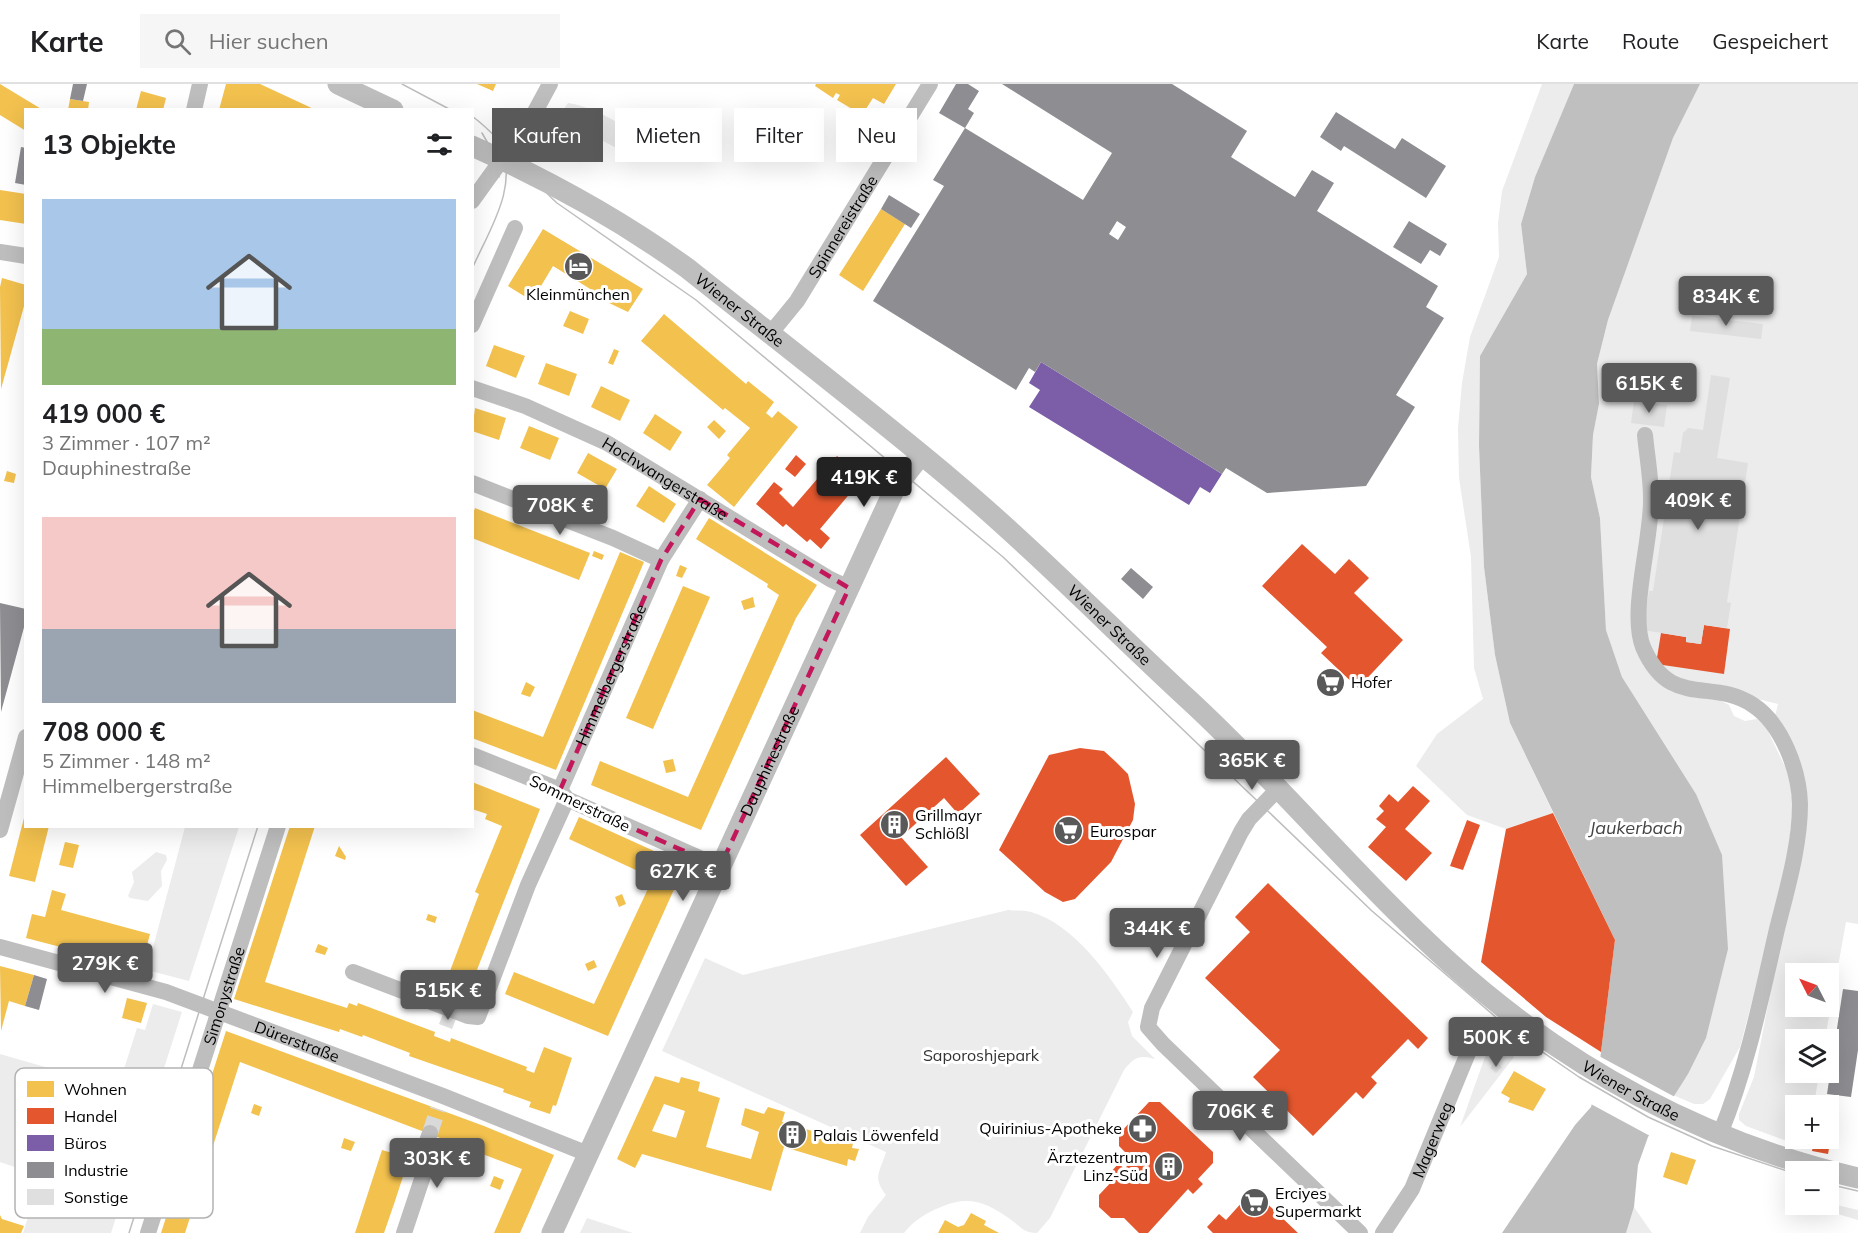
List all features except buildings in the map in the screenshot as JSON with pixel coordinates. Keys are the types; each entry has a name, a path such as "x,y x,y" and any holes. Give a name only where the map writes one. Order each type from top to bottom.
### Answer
{"main road":[{"path":"338,84 389,108"},
{"name":"Wiener Straße","path":"474,147 492,155"},
{"name":"Wiener Straße","path":"508,162 588,203 644,238 770,334 921,455 1020,541 1280,787 1449,962 1517,1019 1584,1064 1671,1114 1777,1156 1858,1178"},
{"name":"Dauphinestraße","path":"552,1233 895,488 921,455"}],"street":[{"path":"194,108 200,84"},
{"path":"535,108 550,84"},
{"name":"Spinnereistraße","path":"770,334 797,301 930,84"},
{"path":"474,198 500,162"},
{"path":"474,320 515,228"},
{"path":"0,252 24,256"},
{"name":"Hochwangerstraße","path":"474,389 525,406 581,431 639,461 830,579 849,588"},
{"path":"1645,435 1651,498 1639,612 1642,644 1652,664 1665,679 1681,688 1737,698 1753,705 1768,719 1791,759 1799,788 1800,806 1792,865 1754,1031 1737,1092 1720,1134"},
{"path":"474,484 613,538 661,560"},
{"name":"Himmelbergerstraße","path":"353,972 468,1016 478,1017 563,794 661,560 700,499"},
{"path":"0,830 24,744"},
{"name":"Sommerstraße","path":"474,756 563,794 720,867"},
{"path":"1280,787 1249,819 1241,832 1152,1008 1148,1027 1158,1040 1360,1233"},
{"name":"Simonystraße","path":"201,1068 277,828"},
{"name":"Dürerstraße","path":"0,947 166,992 441,1103 588,1154"},
{"name":"Magerweg","path":"1383,1233 1412,1189 1473,1041"},
{"path":"404,1233 428,1161 425,1147 430,1133"},
{"name":"Simonystraße","path":"148,1233 153,1218"}],"highlighted area":[{"path":"700,499 849,588 720,867 567,799 560,790 661,560"}],"green space":[{"path":"1542,84 1574,84 1535,177 1521,224 1527,274 1480,356 1479,446 1484,567 1495,655 1510,723 1553,813 1506,829 1467,815 1416,766 1437,734 1483,699 1474,668 1471,557 1459,478 1458,428 1462,383 1470,337 1499,257 1498,223 1502,191"},
{"path":"1700,84 1858,84 1858,924 1846,922 1839,963 1785,963 1785,1017 1829,1017 1827,1029 1785,1029 1785,1083 1817,1083 1816,1095 1785,1095 1785,1140 1746,1126 1739,1120 1739,1114 1754,1077 1807,805 1775,716 1778,704 1721,690 1718,699 1729,705 1734,716 1745,721 1757,719 1765,725 1789,775 1793,806 1788,853 1740,1047 1710,1099 1703,1104 1694,1104 1673,1095 1688,1074 1696,794 1622,677 1606,630 1600,518 1591,477 1593,435 1599,404 1597,364 1608,320 1673,138"},
{"path":"568,103 587,108 565,108"},
{"path":"603,114 615,122 615,147 603,141"},
{"path":"185,828 239,828 189,981 147,970"},
{"path":"156,852 166,855 167,860 161,871 162,886 148,901 130,898 128,896 134,882 132,872"},
{"name":"Saporoshjepark","path":"1008,910 1028,911 1047,918 1076,939 1090,953 1133,1012 1128,1022 1132,1036 1155,1059 1137,1058 1124,1070 1050,1218 1037,1233 1025,1230 993,1208 977,1202 960,1201 930,1212 904,1233 860,1233 868,1217 886,1195 879,1184 878,1174 886,1152 662,1051 705,958 743,975"},
{"path":"153,1004 182,1012 164,1068 124,1068 137,1028 145,1030"},
{"path":"1498,1046 1514,1057 1460,1127 1485,1057 1492,1048"},
{"path":"0,1054 49,1068 15,1068 15,1167 0,1162"},
{"path":"1839,1205 1858,1210 1858,1220 1839,1214"},
{"path":"1634,1207 1652,1233 1626,1233"},
{"path":"28,1218 116,1218 111,1233 23,1233"},
{"path":"587,1218 633,1233 580,1233"}],"water":[{"name":"Jaukerbach","path":"1574,84 1700,84 1673,138 1608,320 1597,364 1599,404 1593,435 1591,477 1600,518 1606,630 1622,677 1696,794 1722,855 1728,949 1706,1038 1688,1074 1648,1137 1638,1165 1634,1207 1626,1233 1502,1233 1575,1125 1591,1107 1597,1084 1615,940 1510,723 1495,655 1484,567 1479,446 1480,356 1527,274 1521,224 1535,177"}],"pier":[{"path":"1597,1055 1675,1097 1652,1137 1589,1103"}],"tunnel":[{"path":"430,1133 438,1109"}],"tram line":[{"path":"402,84 447,108"},
{"path":"474,118 495,136 557,203 696,300 1003,557 1372,911 1512,1031 1579,1077 1648,1117 1712,1146 1785,1170"},
{"path":"482,133 493,152 499,177"},
{"path":"474,265 500,208 506,175 505,162"},
{"path":"181,1068 257,828"},
{"path":"1839,1187 1858,1191"},
{"path":"129,1233 134,1218"}],"place":[{"name":"Kleinmünchen","path":"578,266"},
{"name":"Hofer","path":"1330,682"},
{"name":"Grillmayr Schlößl","path":"894,824"},
{"name":"Eurospar","path":"1069,831"},
{"name":"Quirinius-Apotheke","path":"1143,1128"},
{"name":"Palais Löwenfeld","path":"792,1135"},
{"name":"Ärztezentrum Linz-Süd","path":"1169,1166"},
{"name":"Erciyes Supermarkt","path":"1254,1202"}]}
